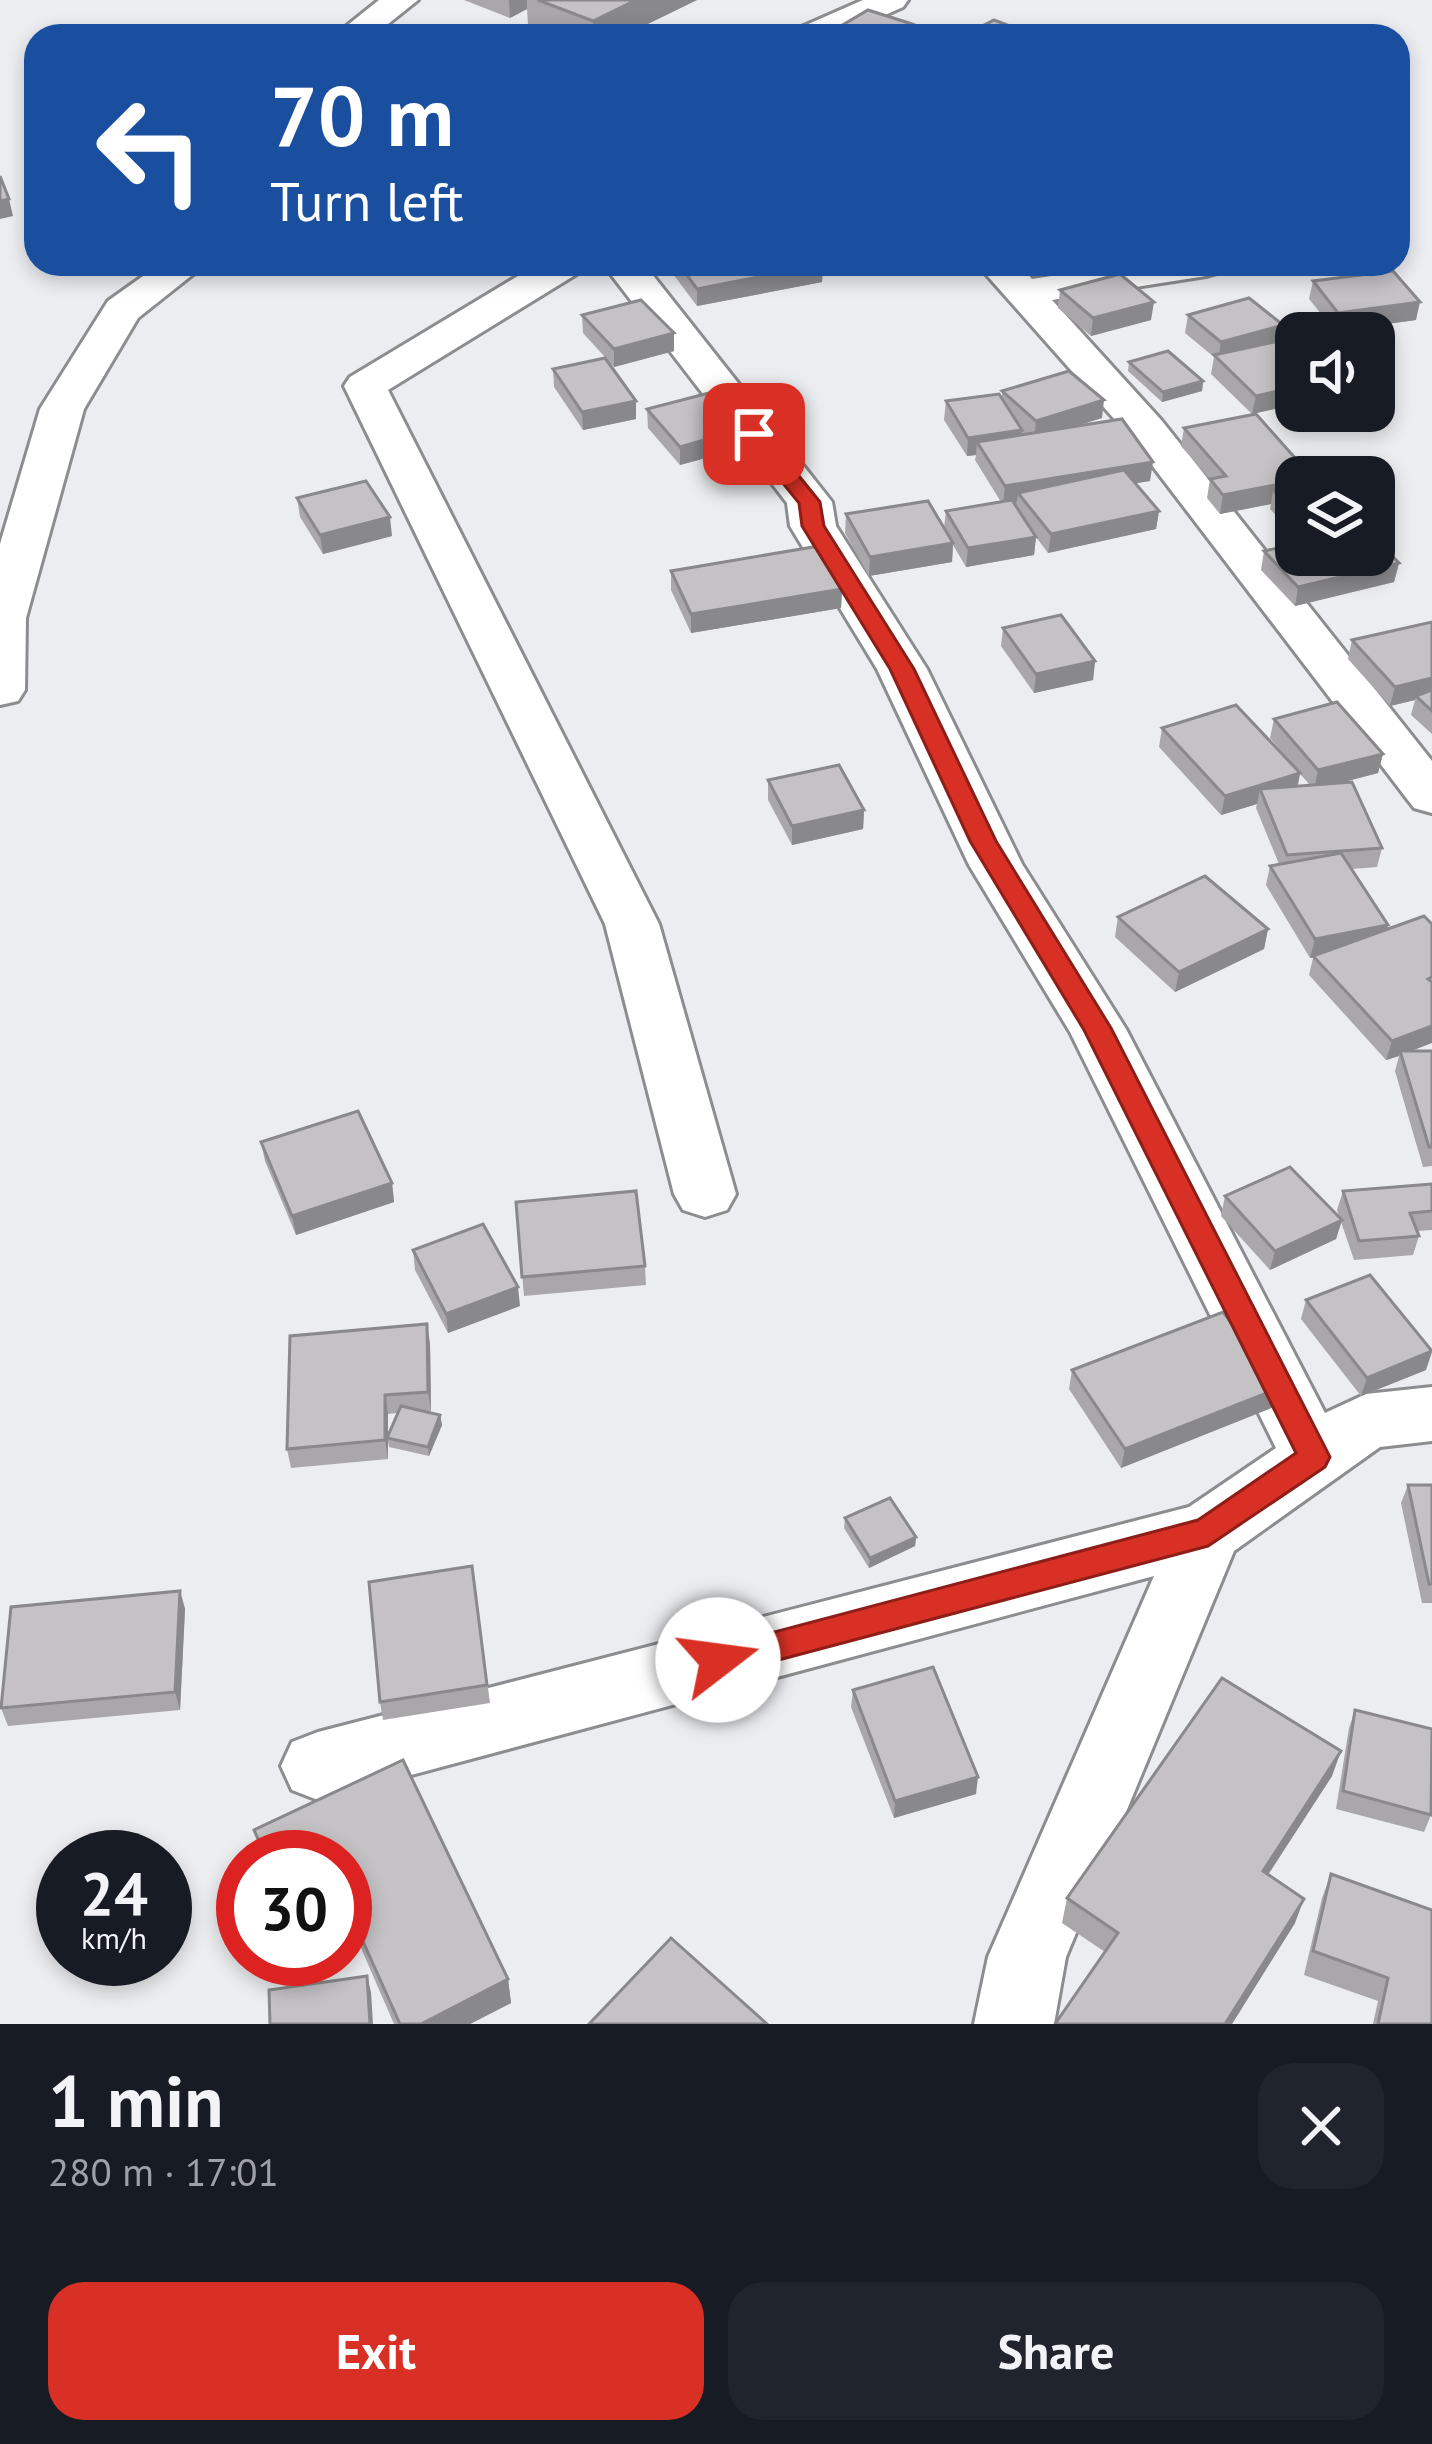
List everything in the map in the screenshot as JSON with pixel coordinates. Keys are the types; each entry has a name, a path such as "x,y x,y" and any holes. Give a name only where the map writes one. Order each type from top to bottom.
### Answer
{"street":[{"path":"367,24 400,0"},
{"path":"836,24 891,0"},
{"path":"0,690 2,618 62,410 122,310 169,276"},
{"path":"546,276 365,386 632,924 705,1193"},
{"path":"632,276 809,502 813,526 902,669 996,866 1097,1028 1314,1457"},
{"path":"1010,278 1147,430 1432,796"},
{"path":"318,1766 1208,1532 1366,1421 1432,1414"},
{"path":"1014,2024 1027,1957 1208,1532"}],"building":[{"path":"538,0 636,0 593,21"},
{"path":"868,10 912,24 844,24"},
{"path":"0,176 9,199 0,201"},
{"path":"688,276 763,276 697,289"},
{"path":"1122,276 1154,302 1093,318 1060,290"},
{"path":"1397,276 1420,302 1345,312 1337,312 1313,281"},
{"path":"1249,298 1275,319 1275,327 1221,342 1188,315"},
{"path":"641,300 674,333 614,349 582,315"},
{"path":"1275,342 1275,392 1256,396 1214,355"},
{"path":"1168,351 1203,381 1163,392 1129,362"},
{"path":"605,358 636,401 582,412 553,369"},
{"path":"1069,371 1104,400 1036,421 1002,391"},
{"path":"709,393 743,429 680,447 647,409"},
{"path":"999,394 1022,430 968,438 946,401"},
{"path":"1256,414 1293,456 1275,456 1275,485 1223,495 1210,479 1226,476 1184,428"},
{"path":"1122,419 1153,462 1005,486 977,442"},
{"path":"1124,470 1159,511 1051,534 1018,493"},
{"path":"366,481 390,517 320,535 297,498"},
{"path":"1012,500 1036,537 968,548 946,511"},
{"path":"928,501 953,543 870,557 846,514"},
{"path":"819,546 842,589 691,614 671,571"},
{"path":"1288,576 1344,576 1298,587"},
{"path":"1061,615 1095,661 1036,674 1003,628"},
{"path":"1432,622 1432,678 1395,687 1352,640"},
{"path":"1432,690 1432,711 1416,696"},
{"path":"1337,702 1383,754 1318,770 1274,719"},
{"path":"1236,705 1300,773 1225,796 1162,728"},
{"path":"839,765 864,810 792,826 768,780"},
{"path":"1352,782 1382,848 1287,855 1260,789"},
{"path":"1341,853 1388,925 1315,939 1270,866"},
{"path":"1205,876 1268,929 1179,972 1118,917"},
{"path":"1424,916 1432,924 1432,977 1428,979 1432,982 1432,1026 1392,1041 1313,956"},
{"path":"1400,1051 1432,1051 1432,1147 1429,1147"},
{"path":"358,1111 392,1183 292,1216 261,1142"},
{"path":"1290,1167 1342,1220 1275,1251 1225,1196"},
{"path":"1432,1184 1432,1211 1410,1213 1419,1236 1359,1241 1343,1191"},
{"path":"636,1191 645,1266 522,1277 516,1202"},
{"path":"483,1224 518,1287 446,1314 413,1250"},
{"path":"1370,1275 1432,1351 1367,1378 1306,1300"},
{"path":"1223,1312 1279,1388 1125,1449 1072,1370"},
{"path":"427,1324 428,1392 385,1395 385,1440 287,1449 290,1336"},
{"path":"401,1406 440,1415 428,1447 387,1438"},
{"path":"1408,1485 1432,1485 1432,1584 1429,1584"},
{"path":"890,1498 916,1537 870,1558 845,1518"},
{"path":"472,1566 487,1685 380,1702 369,1582"},
{"path":"180,1591 175,1692 1,1708 11,1607"},
{"path":"933,1667 978,1777 895,1801 853,1690"},
{"path":"1222,1678 1341,1751 1263,1871 1304,1899 1225,2024 1055,2024 1118,1933 1067,1898"},
{"path":"1355,1710 1432,1729 1431,1815 1343,1791"},
{"path":"403,1760 508,1979 421,2024 400,2024 372,1962 372,1830 254,1830"},
{"path":"1331,1874 1432,1910 1432,2024 1378,2024 1388,1978 1313,1951"},
{"path":"671,1938 767,2024 589,2024"},
{"path":"368,1986 370,2024 270,2024 269,1990"}],"route":[{"path":"718,1660 1208,1532 1314,1457 1097,1028 996,866 902,669 813,526 809,502 754,434"}]}
